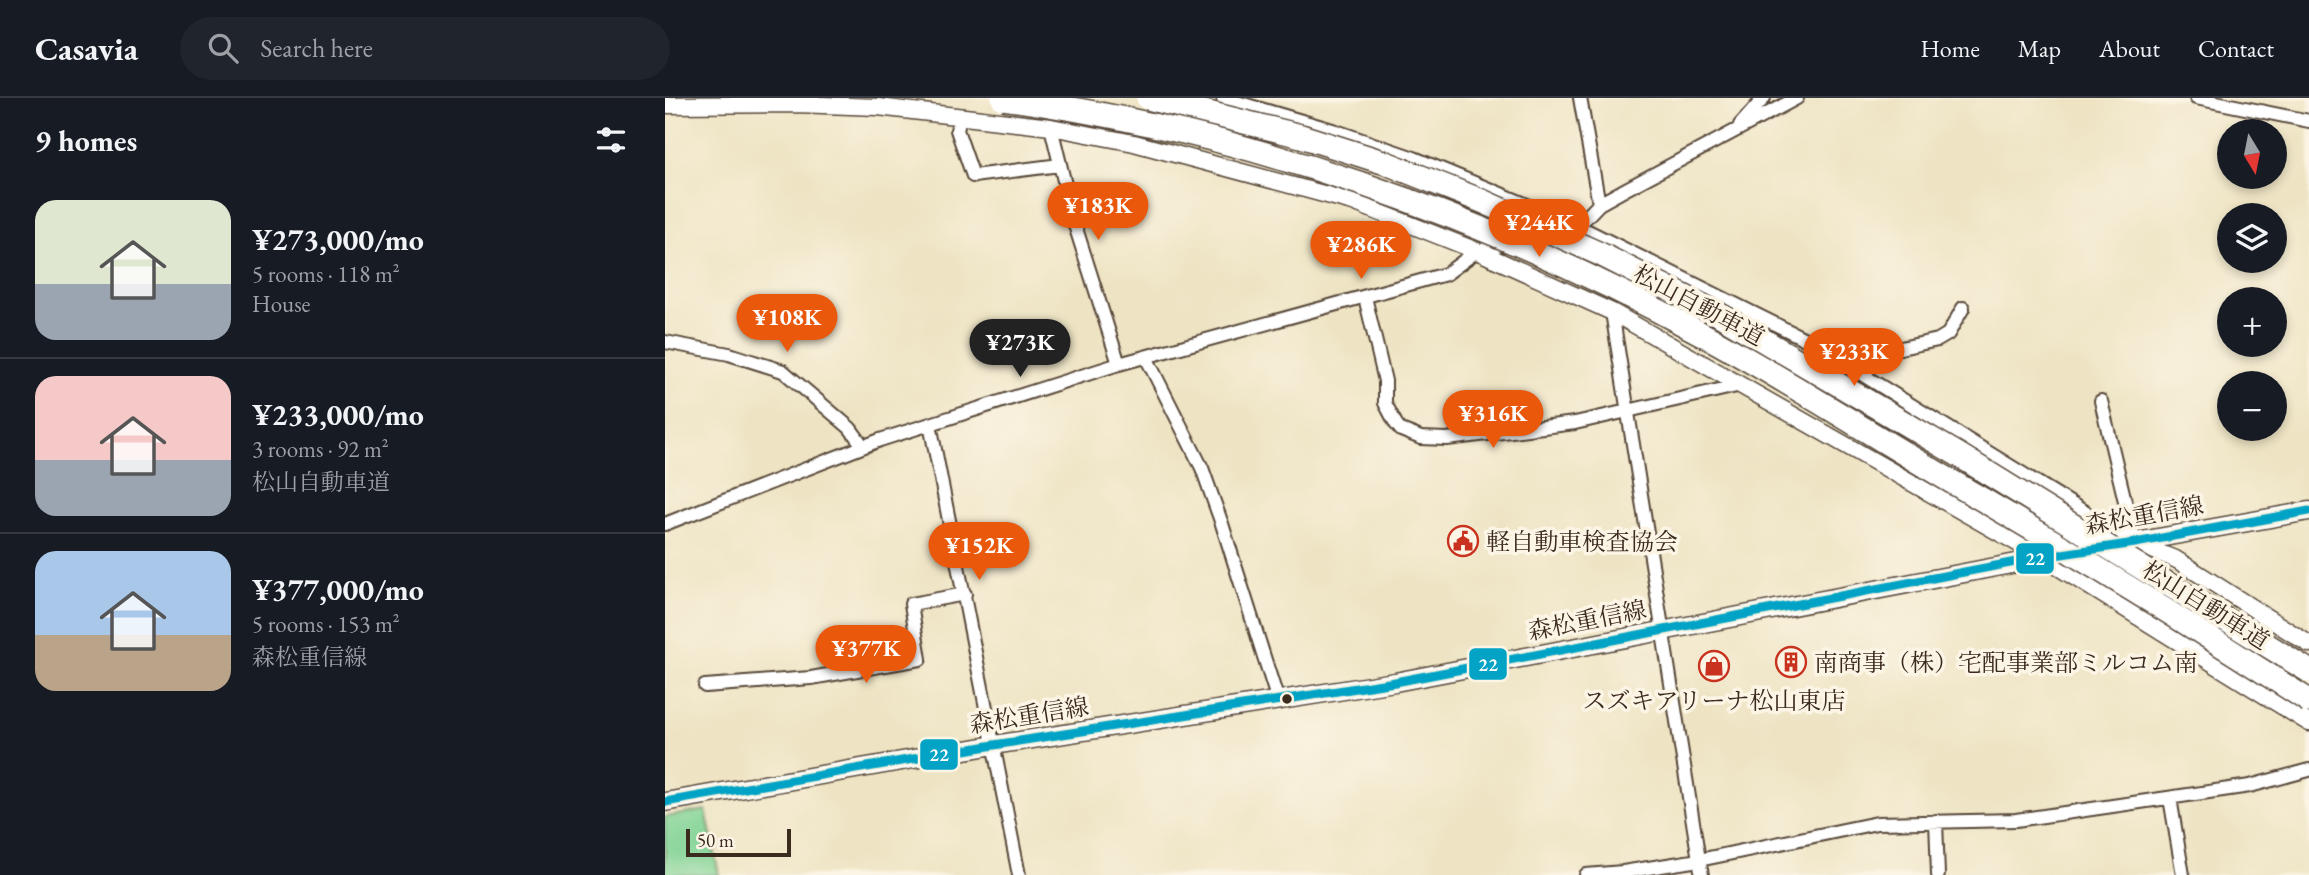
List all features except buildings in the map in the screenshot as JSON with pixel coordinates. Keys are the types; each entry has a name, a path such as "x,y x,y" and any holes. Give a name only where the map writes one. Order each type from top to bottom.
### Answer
{"highway":[{"name":"松山自動車道","path":"1003,98 1125,119 1293,161 1376,188 1472,225 1590,278 1703,334 1856,424 2007,513 2309,701"},
{"name":"松山自動車道","path":"1148,98 1301,136 1386,163 1482,201 1600,254 1715,312 1946,447 2309,671"}],"main road":[{"name":"森松重信線","path":"665,802 1395,682 2042,557 2309,511"}],"street":[{"path":"1223,98 1336,131 1401,154 1578,226 1803,338 2135,543 2177,560 2309,644"},
{"path":"1580,98 1599,204"},
{"path":"1738,128 1765,98"},
{"path":"665,524 863,446 1119,364 1446,274 1477,251 1578,226 1599,204 1797,98"},
{"path":"2196,98 2309,121"},
{"path":"665,104 850,106 961,115 1051,127 1134,143 1353,202 1477,251 1612,312 2042,557 2309,723"},
{"path":"961,115 957,130 973,176 1060,165"},
{"path":"1051,127 1074,222 1119,364"},
{"path":"1365,297 1385,381 1385,403 1395,425 1421,438 1447,439 1574,423 1741,385"},
{"path":"1865,375 1882,352 1938,340 1948,334 1963,308"},
{"path":"1612,312 1702,875"},
{"path":"665,342 729,354 783,371 851,428 863,446"},
{"path":"1146,357 1202,468 1278,701"},
{"path":"2101,401 2135,543"},
{"path":"930,425 1019,875"},
{"path":"705,686 811,678 920,659 911,604 965,594"},
{"path":"1586,875 1699,860 1877,823 2016,820 2250,786 2309,770"},
{"path":"2170,798 2183,875"},
{"path":"1936,821 1938,875"}],"green space":[{"path":"706,810 719,875 665,875 665,817"}],"transit line":[{"name":"22","path":"665,802 994,745 1395,682 2042,557 2309,511"}],"place":[{"name":"軽自動車検査協会","path":"1463,541"},
{"name":"南商事（株）宅配事業部ミルコム南","path":"1791,662"},
{"name":"スズキアリーナ松山東店","path":"1714,666"}]}
